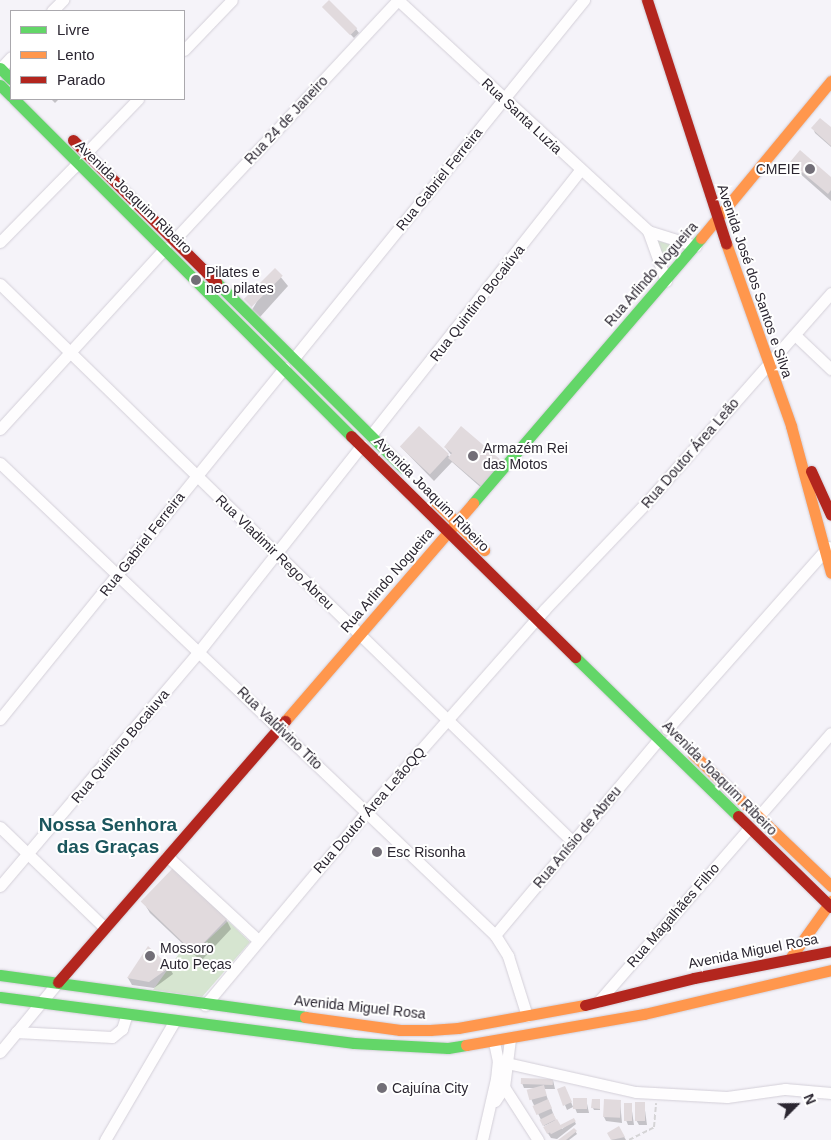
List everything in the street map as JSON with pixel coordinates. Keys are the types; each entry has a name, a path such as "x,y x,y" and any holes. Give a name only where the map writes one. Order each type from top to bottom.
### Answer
{"main road":[{"name":"Avenida José dos Santos e Silva","path":"647,0 767,364 791,426 828,548 831,573"},
{"path":"0,68 10,78"},
{"name":"Rua Arlindo Nogueira","path":"58,982 696,246 831,81"},
{"name":"Avenida Joaquim Ribeiro","path":"0,85 10,96"},
{"name":"Avenida Joaquim Ribeiro","path":"14,100 165,248 448,533 541,614 667,729 831,886"},
{"name":"Avenida Joaquim Ribeiro","path":"32,100 175,239 410,475"},
{"path":"791,426 831,515"},
{"name":"Avenida Joaquim Ribeiro","path":"422,488 659,739 749,828 830,904"},
{"path":"790,957 830,904"},
{"name":"Avenida Miguel Rosa","path":"0,975 400,1030 458,1028 527,1016 597,1003 790,957 831,951"},
{"path":"0,997 401,1048 448,1048 494,1042 644,1014 831,970"}],"street":[{"path":"53,10 63,0"},
{"path":"185,49 232,0"},
{"name":"Rua Santa Luzia","path":"398,0 503,100 648,230 696,246"},
{"name":"Rua 24 de Janeiro","path":"175,239 398,0"},
{"name":"Rua Gabriel Ferreira","path":"294,358 584,0"},
{"path":"0,68 10,58"},
{"path":"86,153 137,100"},
{"path":"0,242 78,163"},
{"name":"Rua Quintino Bocaiúva","path":"372,435 580,170"},
{"name":"Rua Santa Luzia","path":"648,230 666,280"},
{"path":"0,428 165,248"},
{"name":"Rua Vladimir Rego Abreu","path":"0,284 572,840"},
{"name":"Rua Doutor Área Leão","path":"541,614 646,503 831,293"},
{"path":"794,335 831,369"},
{"name":"Rua Gabriel Ferreira","path":"0,719 118,576 196,475 284,368"},
{"path":"200,650 362,445"},
{"name":"Rua Valdivino Tito","path":"0,463 118,576 200,650 495,935 508,956 527,1016"},
{"path":"667,729 828,548"},
{"name":"Rua Doutor Área LeãoQQ","path":"204,1004 367,811 541,614"},
{"name":"Rua Quintino Bocaiuva","path":"0,886 200,650"},
{"path":"758,817 831,732"},
{"name":"Rua Anísio de Abreu","path":"495,935 572,840 659,739"},
{"path":"0,827 104,927"},
{"name":"Rua Magalhães Filho","path":"597,1003 749,828"},
{"path":"167,856 258,940"},
{"path":"0,1052 58,982"},
{"path":"16,1032 112,1037 122,1029 126,1014"},
{"path":"104,1140 175,1020"},
{"path":"482,1140 510,1039"},
{"path":"494,1042 503,1061 504,1087 538,1140"},
{"path":"503,1061 600,1086 656,1093 727,1097 785,1089 831,1093"},
{"path":"492,1105 504,1087"}],"path":[{"path":"629,1140 654,1127 656,1093"}],"green space":[{"path":"646,237 682,248 665,268"},
{"path":"228,921 250,942 202,997 153,990 186,944 195,952"}],"building":[{"path":"329,0 357,28 350,35 322,7"},
{"path":"820,118 831,127 831,146 811,128"},
{"name":"CMEIE","path":"800,150 831,177 831,190 828,194 790,162"},
{"path":"275,268 283,276 252,307 244,299"},
{"path":"419,426 449,454 430,474 400,446"},
{"name":"Armazém Rei das Motos","path":"461,426 502,461 481,486 448,458 452,453 444,447"},
{"path":"174,867 227,918 194,953 141,902"},
{"name":"Mossoro Auto Peças","path":"148,946 170,967 149,982 127,978"},
{"path":"521,1078 553,1079 553,1085 521,1084"},
{"path":"544,1085 547,1096 529,1100 527,1090"},
{"path":"565,1086 572,1102 563,1106 557,1089"},
{"path":"573,1098 587,1098 587,1109 573,1109"},
{"path":"548,1099 552,1108 537,1115 532,1106"},
{"path":"592,1099 600,1099 600,1109 591,1108"},
{"path":"604,1099 621,1100 620,1118 603,1117"},
{"path":"635,1102 645,1102 645,1121 635,1121"},
{"path":"624,1103 632,1103 632,1121 624,1121"},
{"path":"553,1113 556,1119 543,1126 540,1120"},
{"path":"574,1118 576,1122 551,1134 549,1131"},
{"path":"557,1119 561,1126 547,1134 543,1127"},
{"path":"619,1126 625,1137 611,1140 607,1133"},
{"path":"574,1128 577,1131 566,1140 558,1140"}],"traffic: fast":[{"path":"0,68 10,78"},
{"path":"0,85 10,95"},
{"path":"15,100 351,436"},
{"path":"473,503 701,238"},
{"path":"216,282 403,468"},
{"path":"575,657 738,816"},
{"path":"0,975 305,1017"},
{"path":"0,997 354,1043 448,1048 466,1045"}],"traffic: slow":[{"path":"701,238 831,81"},
{"path":"726,243 791,426 831,573"},
{"path":"434,500 484,550"},
{"path":"285,721 473,503"},
{"path":"693,754 831,886"},
{"path":"791,957 831,901"},
{"path":"466,1045 644,1014 831,970"},
{"path":"305,1017 400,1030 430,1030 458,1028 585,1005"}],"traffic: jam":[{"path":"647,0 726,243"},
{"path":"73,140 216,282"},
{"path":"351,436 575,657"},
{"path":"811,471 831,515"},
{"path":"58,982 285,721"},
{"path":"738,816 831,907"},
{"path":"585,1005 694,978 831,951"}],"place":[{"name":"CMEIE","path":"810,169"},
{"name":"Pilates e neo pilates","path":"196,280"},
{"name":"Armazém Rei das Motos","path":"473,456"},
{"name":"Esc Risonha","path":"377,852"},
{"name":"Mossoro Auto Peças","path":"150,956"},
{"name":"Cajuína City","path":"382,1088"}],"district":[{"name":"Nossa Senhora das Graças","path":"108,836"}]}
